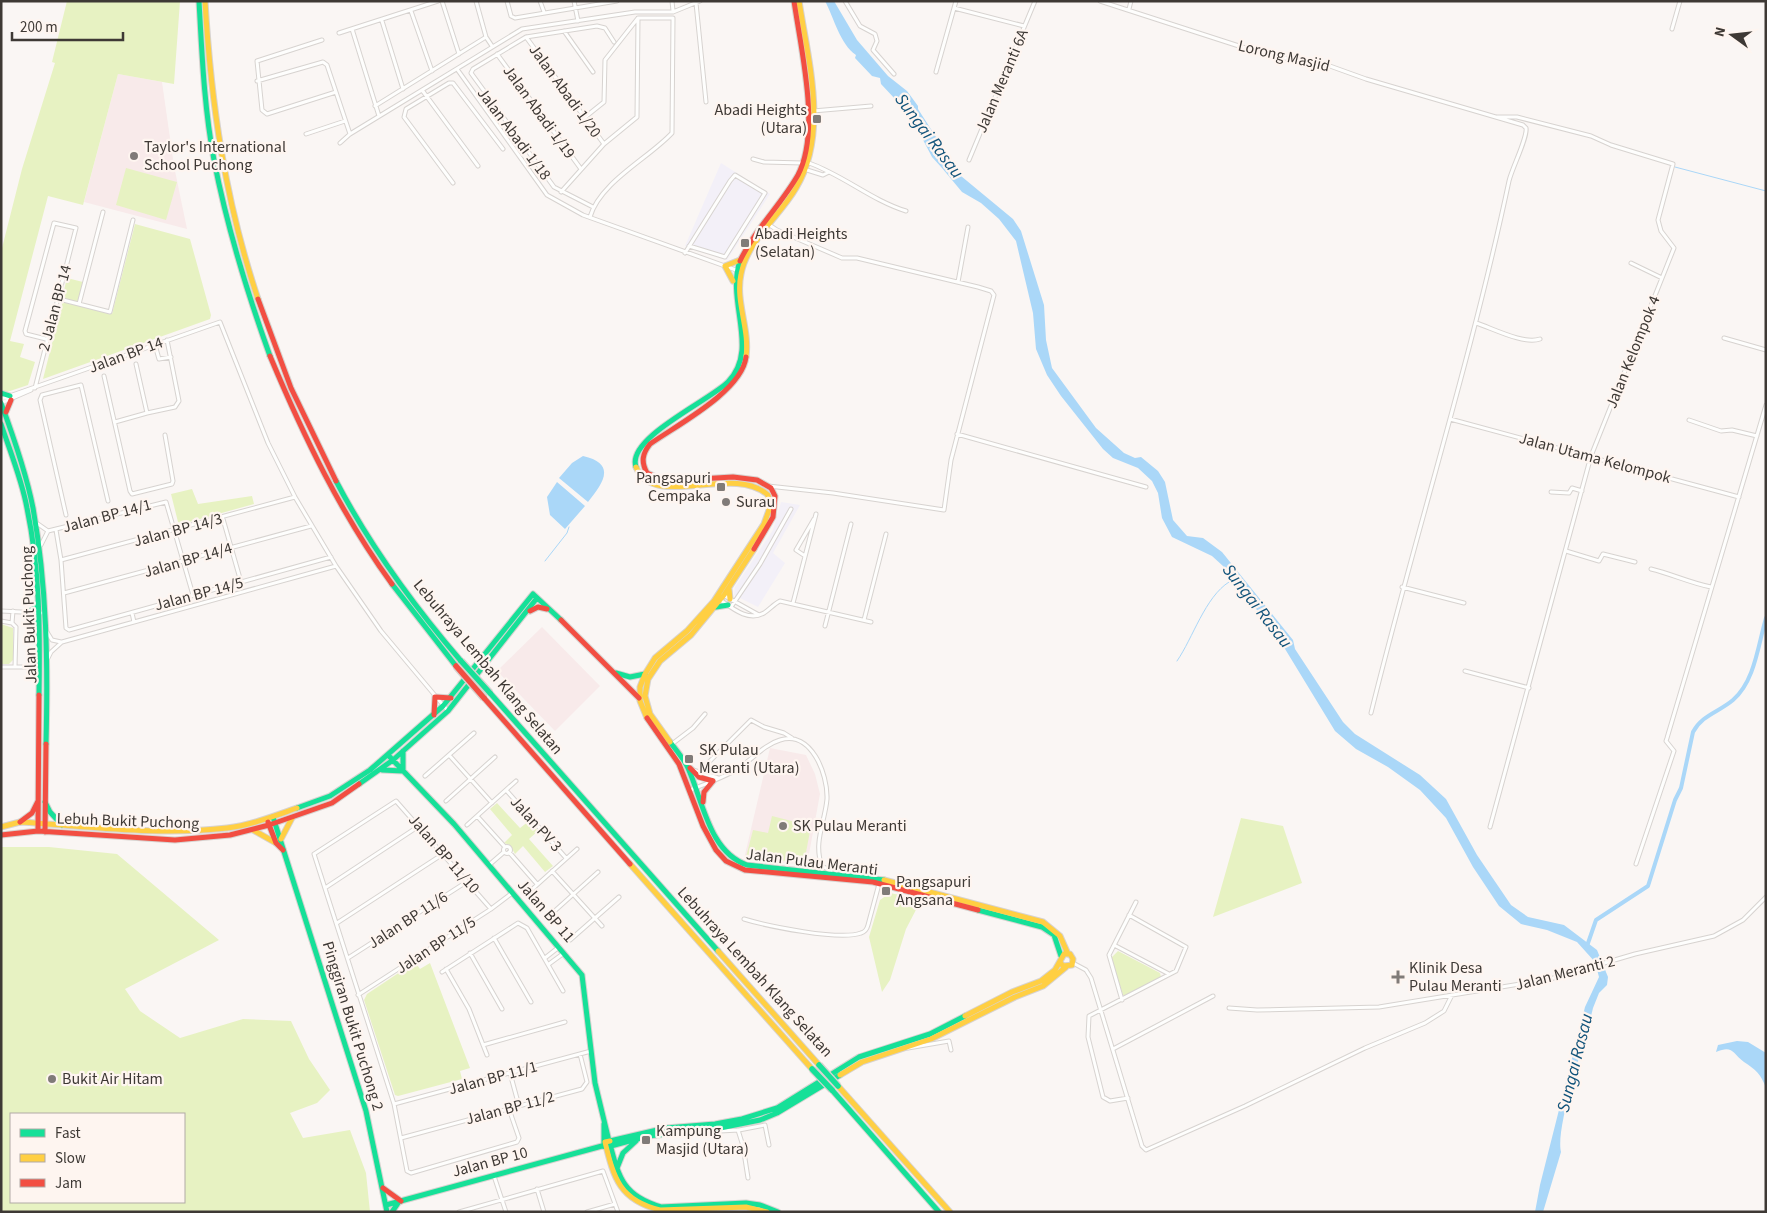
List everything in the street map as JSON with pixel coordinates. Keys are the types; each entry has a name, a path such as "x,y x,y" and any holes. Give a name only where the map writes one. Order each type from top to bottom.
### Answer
{"main road":[{"name":"Lebuhraya Lembah Klang Selatan","path":"199,1 203,77 214,159 233,244 270,356 304,434 334,492 362,540 406,602 456,666 939,1212"},
{"name":"Lebuhraya Lembah Klang Selatan","path":"205,1 210,74 220,158 239,241 276,354 338,488 409,598 461,661 950,1212"},
{"name":"Jalan Pulau Meranti","path":"794,1 808,110 809,139 806,166 743,255 733,285 743,350 738,370 722,388 648,438 640,447 635,463 642,478 657,485 733,483 755,486 766,490 770,504 764,524 714,608 691,635 660,661 648,679 645,696 647,705 656,722 689,767 693,789 710,840 721,856 736,867 767,873 880,884 1047,929 1054,935 1060,959"},
{"name":"Jalan Pulau Meranti","path":"799,1 813,111 814,138 806,166 771,226 739,271 740,293 748,349 742,373 727,391 650,444 643,454 642,461 647,473 665,481 746,478 757,480 768,486 774,496 773,517 729,586 687,631 655,658 645,674 640,687 640,701 652,725 679,764 703,805 721,847 738,862 767,868 836,872 874,877 1043,922 1060,936 1068,954 1072,957 1073,963"},
{"path":"733,285 731,274 725,266 737,262 743,255"},
{"path":"1,393 10,398 6,414"},
{"name":"Jalan Bukit Puchong","path":"1,403 22,463 38,524 41,545 43,613 39,627 38,831"},
{"name":"Jalan Bukit Puchong","path":"1,424 27,506 37,568 39,597 46,630 45,832"},
{"path":"714,608 731,603 729,586"},
{"path":"535,596 624,685 634,691 640,701"},
{"name":"Lebuh Bukit Puchong","path":"1,827 20,822 173,832 228,828 292,818 332,802 393,760 446,709 523,616 535,596"},
{"name":"Lebuh Bukit Puchong","path":"1,835 38,831 174,840 230,835 253,830 330,796 366,773 434,715 446,709 451,697 535,596"},
{"path":"39,597 34,609 29,612 34,616 39,627"},
{"path":"523,616 538,607 552,611"},
{"path":"613,672 630,677 645,674"},
{"path":"434,715 435,698 451,697"},
{"path":"38,723 46,723"},
{"path":"380,770 390,768 403,771 403,751"},
{"name":"Jalan BP 11","path":"388,755 454,824 580,971 584,981 591,1051 607,1145"},
{"path":"689,767 699,778 716,780"},
{"path":"703,805 704,792 716,780"},
{"path":"20,822 32,813 38,801"},
{"path":"46,802 50,812 62,825"},
{"path":"253,830 279,841 285,827 292,818"},
{"name":"Pinggiran Bukit Puchong 2","path":"271,821 283,851 366,1111 386,1209"},
{"path":"607,1145 641,1132 715,1124 769,1111 859,1057 930,1034 1012,992 1041,981 1055,970 1060,959 1068,954"},
{"path":"1060,959 1066,967"},
{"path":"607,1145 643,1137 760,1120 777,1113 849,1068 954,1029 1015,997 1044,986 1073,963"},
{"path":"617,1171 619,1160 625,1149 643,1137"},
{"path":"607,1145 626,1190 651,1204 661,1207 746,1203 760,1205 778,1212"},
{"path":"607,1145 618,1185 624,1194 650,1208 660,1210 746,1207 767,1212"},
{"name":"Jalan BP 10","path":"386,1209 400,1202 607,1145"},
{"path":"382,1187 400,1202 392,1212"}],"street":[{"path":"339,33 382,21 438,1"},
{"path":"442,1 459,54"},
{"path":"476,1 486,37 492,46"},
{"path":"507,1 513,18 617,1"},
{"path":"540,1 544,12"},
{"path":"574,1 578,21"},
{"path":"845,1 860,26 875,34 878,38 873,50 894,74"},
{"path":"936,72 956,1"},
{"name":"Jalan Meranti 6A","path":"969,160 1035,1"},
{"name":"Lorong Masjid","path":"1100,1 1242,47 1293,60 1316,61 1375,82 1497,117"},
{"path":"1128,9 1131,1"},
{"path":"1672,29 1680,1"},
{"path":"340,143 350,134 522,29 635,12 673,12 698,2 706,102"},
{"path":"672,3 673,12"},
{"path":"954,8 1024,26"},
{"path":"411,11 432,72"},
{"path":"590,217 594,208 626,170 672,133 672,18 638,18"},
{"path":"584,118 604,102 605,60 638,18"},
{"path":"562,192 604,144 637,117 638,18"},
{"path":"382,21 403,89"},
{"name":"Jalan Abadi 1/18","path":"594,208 554,187 472,76 473,69 526,38 602,26 614,42"},
{"path":"352,29 379,116"},
{"path":"564,31 594,72"},
{"path":"375,106 486,37"},
{"name":"Jalan Abadi 1/20","path":"526,38 604,144"},
{"path":"322,40 257,61 257,81 262,110 265,114 336,92"},
{"name":"Jalan Abadi 1/19","path":"497,54 581,169"},
{"path":"257,81 322,62 326,65 350,134"},
{"path":"456,69 543,190 552,199 590,217 739,271"},
{"path":"452,184 404,117 406,110 449,83 457,86 503,149"},
{"path":"422,90 478,166"},
{"path":"813,111 871,106"},
{"path":"1370,713 1402,587 1476,323 1509,181 1527,132 1523,125 1497,117"},
{"name":"Jalan Kelompok 4","path":"1490,827 1591,456 1674,248 1662,231 1658,220 1674,164 1618,147 1591,136 1517,117 1497,117"},
{"path":"306,134 345,121"},
{"path":"753,159 764,162 806,166 829,172 871,197 906,210"},
{"path":"806,166 822,175 829,172"},
{"path":"685,253 689,246 735,175 766,194 725,257 689,246"},
{"path":"80,304 104,212"},
{"path":"63,300 110,312 133,220"},
{"name":"2 Jalan BP 14","path":"33,389 76,228 58,224 52,224 25,331 26,334 46,339"},
{"path":"768,486 833,493 944,510 948,470 994,295 991,291 958,282 859,259 845,259 771,226"},
{"path":"958,282 968,227"},
{"path":"1631,263 1662,278"},
{"name":"Jalan BP 14","path":"1,403 57,380 220,322 268,443 295,498"},
{"path":"1476,323 1533,342 1540,339"},
{"path":"1724,338 1766,350"},
{"path":"115,422 178,404 167,340"},
{"path":"154,345 159,359 171,357"},
{"path":"136,364 148,413"},
{"path":"104,376 132,494 172,484 165,435"},
{"path":"57,380 59,390"},
{"path":"66,515 40,400 42,395 81,385 108,501"},
{"name":"Jalan BP 14","path":"1,399 10,398"},
{"path":"1636,864 1670,767 1674,751 1666,738 1766,405"},
{"name":"Jalan Utama Kelompok","path":"1450,419 1739,498"},
{"path":"1689,420 1720,431 1732,430 1757,436"},
{"path":"958,434 1146,487"},
{"path":"1550,492 1570,493 1572,488 1582,491"},
{"path":"295,498 336,566 381,631 446,709"},
{"name":"Jalan BP 14/3","path":"61,560 223,519 295,498"},
{"name":"Jalan BP 14/1","path":"48,531 166,502 175,530"},
{"path":"731,603 760,564 791,509"},
{"path":"793,603 816,514 796,550 805,556"},
{"path":"223,519 241,582"},
{"path":"38,524 48,531 41,545"},
{"path":"825,626 851,524"},
{"name":"Jalan BP 14/4","path":"64,593 311,526"},
{"path":"56,530 64,593"},
{"path":"175,530 193,595"},
{"path":"864,620 886,534"},
{"path":"1566,551 1599,561 1603,554 1635,562"},
{"name":"Jalan BP 14/5","path":"64,593 67,629 132,613 331,557"},
{"path":"46,661 51,652 62,642 336,566"},
{"path":"1651,569 1677,576 1693,584 1711,588"},
{"path":"1402,587 1464,603"},
{"path":"720,596 759,615 780,601 871,622"},
{"path":"1,611 43,613"},
{"path":"12,623 13,611"},
{"path":"132,613 134,622"},
{"path":"1,621 12,623 16,627 15,667"},
{"path":"46,630 52,640 62,642"},
{"path":"1,667 29,667"},
{"path":"1465,671 1529,688"},
{"path":"672,744 693,728 705,714"},
{"path":"702,773 707,764 751,720 764,727 784,733 808,746 821,770 827,796 818,844 820,859 823,868 836,872"},
{"path":"425,776 474,733"},
{"path":"693,789 737,770 772,744 792,738"},
{"path":"449,755 492,803"},
{"path":"446,801 495,757"},
{"path":"689,767 716,780"},
{"path":"467,825 516,781"},
{"name":"Jalan PV 3","path":"506,790 566,858"},
{"name":"Jalan BP 11/10","path":"325,888 314,854 396,801 491,909"},
{"path":"477,816 505,847 510,848 509,852 537,884"},
{"path":"419,826 325,888 394,1104 409,1172 517,1142 519,1138 509,1108"},
{"path":"489,865 504,852 505,847"},
{"path":"528,893 577,849"},
{"path":"504,852 509,852"},
{"path":"337,924 443,854"},
{"path":"552,871 602,926"},
{"path":"548,917 598,872"},
{"name":"Jalan BP 11/6","path":"348,958 468,881"},
{"path":"744,920 811,933 859,934 866,930 880,884"},
{"name":"Jalan BP 11/5","path":"358,995 491,909 512,893"},
{"path":"570,940 618,897"},
{"name":"Jalan Meranti 2","path":"1229,1008 1257,1010 1379,1006 1500,989 1580,972 1635,954 1714,936 1743,920 1766,897"},
{"path":"1122,1000 1109,955 1136,902"},
{"path":"1128,1098 1110,1101 1103,1097 1088,1031 1089,1016 1102,1011 1176,971 1186,947 1129,915"},
{"path":"486,1055 469,1008 444,971 518,923 523,924 526,928 563,991"},
{"path":"494,938 531,1002"},
{"path":"1114,945 1169,974"},
{"path":"544,958 559,947"},
{"path":"548,964 564,953"},
{"path":"470,954 502,1009"},
{"path":"1073,963 1088,973 1102,1011 1142,1146 1149,1150 1365,1048 1425,1023 1444,1011 1452,996"},
{"path":"1113,1049 1213,996"},
{"path":"483,1045 565,1022"},
{"path":"905,1048 915,1048 949,1041 951,1050"},
{"name":"Jalan BP 11/1","path":"394,1104 591,1051"},
{"name":"Jalan BP 11/2","path":"401,1138 582,1089 587,1082 580,1054"},
{"path":"510,1073 519,1106"},
{"path":"699,1130 705,1133 765,1125 769,1145"},
{"path":"738,1130 743,1146 748,1178"},
{"path":"459,1212 603,1171 618,1212"},
{"path":"494,1175 506,1212"},
{"path":"537,1190 544,1212"},
{"path":"588,1212 615,1204"}],"shaded area":[{"name":"Taylor's International School Puchong","path":"118,74 162,82 174,166 187,229 84,202"},
{"path":"721,163 770,194 727,260 685,246"},
{"path":"781,502 800,505 773,553 785,563 758,607 734,595 735,587 773,530"},
{"path":"542,627 600,686 555,731 497,671"},
{"name":"SK Pulau Meranti","path":"770,748 806,755 815,774 820,794 807,865 744,859"}],"green space":[{"path":"67,1 180,1 174,84 118,74 83,205 48,196 10,341 24,344 20,357 35,362 28,385 7,392 1,390 1,252 22,169 55,63 52,62"},
{"path":"126,168 177,182 166,220 116,205"},
{"path":"135,224 190,239 211,315 210,319 43,379 62,304 61,301 112,314"},
{"path":"67,278 83,282 78,302 62,298"},
{"path":"192,489 198,504 252,496 254,504 182,524 178,522 171,494"},
{"path":"1,624 13,628 13,660 9,664 1,664"},
{"path":"497,803 520,828 529,821 538,831 529,839 553,866 545,872 523,846 515,854 510,845 504,843 512,835 490,809"},
{"path":"772,816 811,826 804,863 746,857 753,830 768,833"},
{"path":"1241,818 1283,826 1302,883 1213,917"},
{"path":"1,847 49,847 117,854 219,940 125,989 140,1011 180,1038 243,1019 291,1021 309,1059 330,1090 317,1103 290,1113 303,1138 350,1130 366,1173 370,1212 1,1212"},
{"path":"890,893 914,898 919,904 906,929 890,980 882,992 869,937 880,900"},
{"path":"1118,951 1160,973 1161,977 1127,996 1123,995 1111,958"},
{"path":"415,962 420,969 430,963 470,1068 460,1071 462,1079 398,1096 395,1095 364,1000 367,994"}],"water":[{"name":"Sungai Rasau","path":"825,1 834,1 857,40 888,76 907,91 961,176 1013,219 1021,231 1044,305 1046,340 1052,368 1096,428 1124,453 1135,458 1141,457 1158,471 1165,482 1173,520 1187,536 1203,538 1222,552 1293,640 1295,649 1343,722 1355,734 1420,775 1446,799 1477,855 1511,905 1528,917 1564,925 1597,950 1608,977 1607,985 1599,993 1593,1008 1572,1082 1562,1123 1561,1152 1543,1212 1535,1212 1540,1185 1585,1007 1599,977 1595,962 1577,942 1547,930 1521,924 1499,906 1473,867 1446,818 1420,790 1388,767 1356,749 1335,731 1268,621 1229,582 1223,566 1212,556 1172,537 1162,518 1158,493 1152,481 1138,468 1113,458 1103,449 1061,396 1047,375 1036,349 1033,313 1016,241 999,219 981,203 962,192 932,157 910,115 881,84 880,78 872,76 855,58 856,55 842,38"},
{"path":"583,456 601,464 604,469 602,482 588,502 559,478 572,463"},
{"path":"557,482 585,506 565,529 550,515 547,497"},
{"path":"1737,1041 1748,1042 1766,1053 1766,1088 1758,1073 1732,1051 1726,1049 1716,1052 1718,1045"}],"waterway":[{"path":"1675,167 1766,191"},
{"path":"545,561 567,533 569,527"},
{"name":"Sungai Rasau","path":"1177,661 1213,597 1229,582"},
{"path":"1587,946 1596,920 1648,886 1675,800 1681,788 1693,732 1701,722 1733,700 1746,683 1755,662 1766,618"}],"traffic: fast":[{"path":"199,1 202,61 214,160 238,259 270,356"},
{"path":"636,467 636,456 643,444 671,421 718,390 728,382 737,369 741,355 742,340 737,293 740,261"},
{"path":"1,393 10,396"},
{"path":"1,403 27,481 38,537 46,626 46,744"},
{"path":"1,424 25,497 31,531 37,578 39,695"},
{"path":"336,481 363,529 393,574 461,661"},
{"path":"392,584 456,666"},
{"path":"297,808 330,796 370,770 443,706 533,594 561,620"},
{"path":"359,784 393,760 448,711 537,598"},
{"path":"38,601 34,609 29,612 38,624"},
{"path":"716,607 728,605"},
{"path":"461,661 490,693"},
{"path":"616,673 630,677 645,674"},
{"path":"490,693 718,951"},
{"path":"670,742 688,768 709,824 716,837 724,849 734,858 747,865 884,880"},
{"path":"382,770 403,771 403,751"},
{"path":"388,755 454,824 582,975 595,1083 609,1141"},
{"path":"45,802 50,812 62,825"},
{"path":"273,817 366,1111 387,1212"},
{"path":"978,910 1042,927 1054,935 1061,956"},
{"path":"610,1141 666,1128 715,1124 742,1119 777,1108 859,1057 930,1034 965,1016"},
{"path":"819,1065 838,1086"},
{"path":"812,1069 832,1090"},
{"path":"607,1147 648,1136 715,1129 760,1120 777,1113 840,1075"},
{"path":"832,1090 939,1212"},
{"path":"604,1124 604,1143"},
{"path":"617,1168 623,1153 636,1141"},
{"path":"610,1144 620,1176 625,1184 631,1191 649,1203 661,1207 746,1203 760,1205 778,1212"},
{"path":"386,1205 602,1146 607,1147"},
{"path":"392,1212 398,1203"}],"traffic: slow":[{"path":"205,1 211,77 221,152 246,262 258,299"},
{"path":"746,357 746,336 740,295 741,274 744,262 757,240 796,188 806,167 812,144 814,120 811,72 799,1"},
{"path":"733,281 725,266 740,260"},
{"path":"636,467 645,480 659,485 676,487 735,483 753,486 768,495 769,510 764,524 714,601 687,631 655,658 645,674 640,687 640,701 647,718"},
{"path":"670,742 650,714 645,696 648,679 660,661 691,635 724,595 754,549"},
{"path":"729,589 730,599"},
{"path":"1,827 20,822 149,831 201,830 245,825 297,808"},
{"path":"281,839 292,818"},
{"path":"253,830 276,843"},
{"path":"630,864 812,1069"},
{"path":"884,880 1043,922 1060,936 1068,954"},
{"path":"718,951 819,1065"},
{"path":"965,1016 1012,992 1041,981 1055,970 1064,954 1070,954 1073,959 1072,965 1063,966 1060,962"},
{"path":"840,1075 862,1062 931,1039 1015,997 1043,986 1066,967"},
{"path":"838,1086 950,1212"},
{"path":"610,1141 605,1142 612,1167 621,1186 627,1194 647,1206 660,1210 746,1207 767,1212"}],"traffic: jam":[{"path":"740,261 753,238 798,175 805,157 809,114 794,1"},
{"path":"258,299 291,388 336,481"},
{"path":"270,356 296,416 325,474 356,530 392,584"},
{"path":"746,357 742,370 733,382 707,406 650,444 645,451 643,462 647,473 665,481 733,477 757,480 771,488 775,496 773,517 754,549"},
{"path":"6,412 11,400"},
{"path":"530,611 538,607 547,609"},
{"path":"561,620 639,698"},
{"path":"456,666 484,698"},
{"path":"38,831 39,695"},
{"path":"434,715 435,697 451,698"},
{"path":"484,698 630,864"},
{"path":"647,718 679,764 703,826 716,850 726,861 745,870 873,882 978,910"},
{"path":"45,832 46,744"},
{"path":"690,768 699,777 713,781"},
{"path":"703,802 704,792 713,781"},
{"path":"1,835 38,831 175,840 230,835 269,825 332,803 359,784"},
{"path":"20,822 32,813 38,801"},
{"path":"268,822 276,843 283,850"},
{"path":"383,1188 401,1201"}],"place":[{"name":"Abadi Heights (Utara)","path":"817,119"},
{"name":"Taylor's International School Puchong","path":"134,156"},
{"name":"Abadi Heights (Selatan)","path":"745,243"},
{"name":"Pangsapuri Cempaka","path":"721,487"},
{"name":"Surau","path":"726,502"},
{"name":"SK Pulau Meranti (Utara)","path":"689,759"},
{"name":"SK Pulau Meranti","path":"783,826"},
{"name":"Pangsapuri Angsana","path":"886,891"},
{"name":"Klinik Desa Pulau Meranti","path":"1398,977"},
{"name":"Bukit Air Hitam","path":"52,1079"},
{"name":"Kampung Masjid (Utara)","path":"646,1140"}]}
